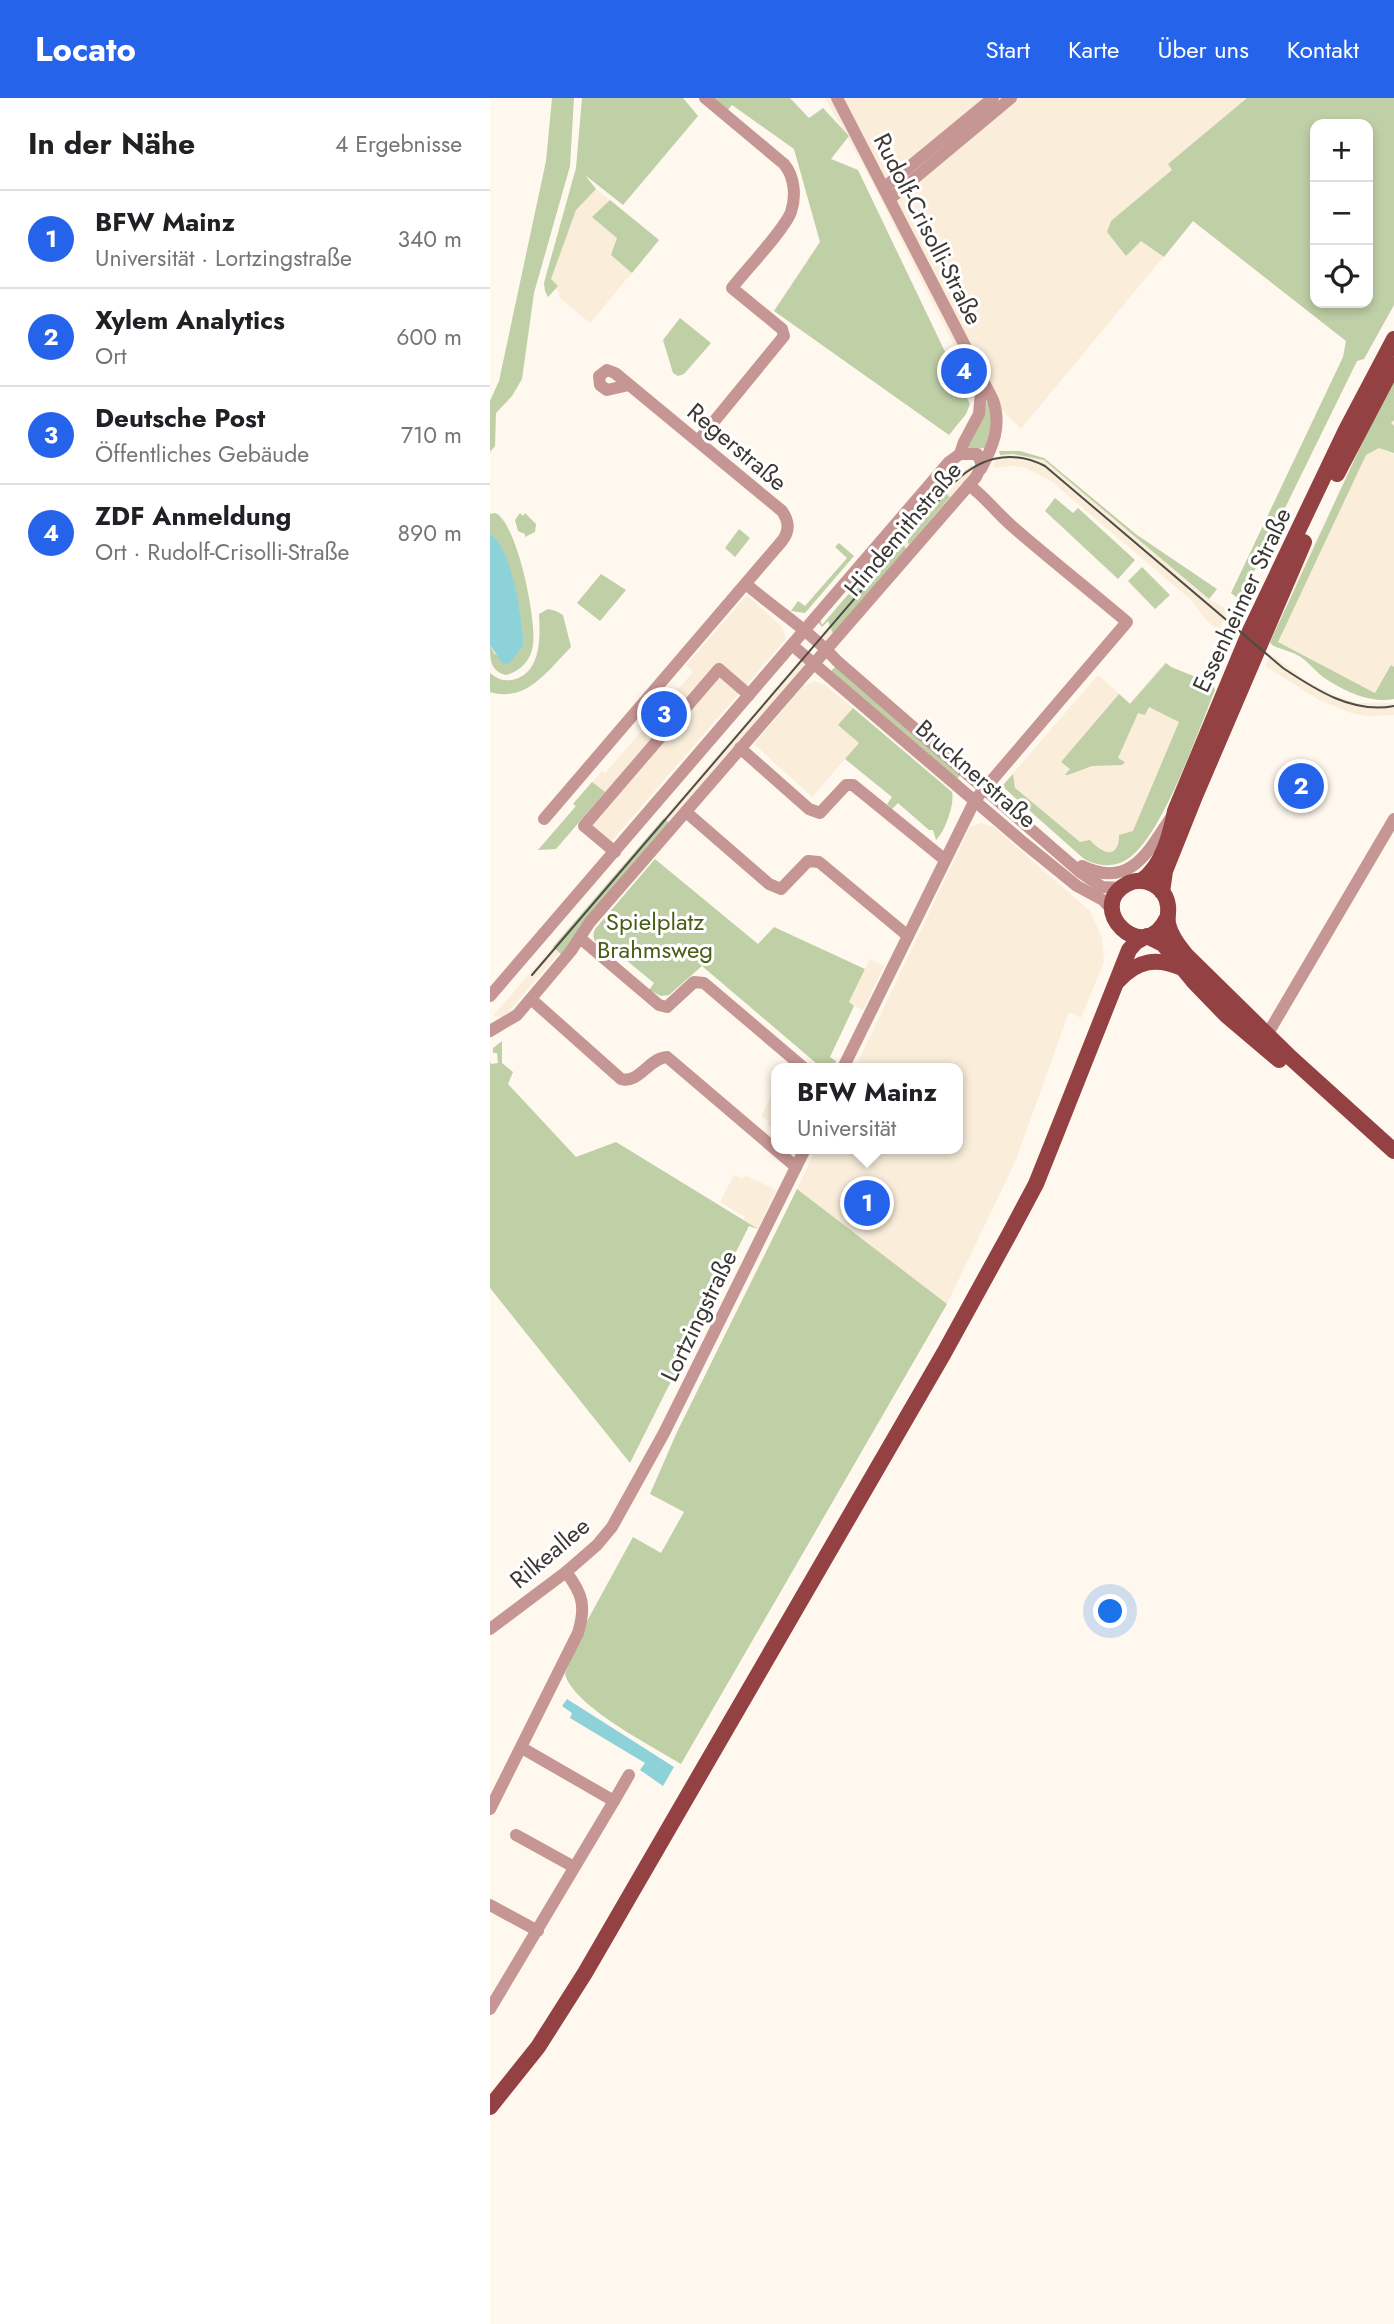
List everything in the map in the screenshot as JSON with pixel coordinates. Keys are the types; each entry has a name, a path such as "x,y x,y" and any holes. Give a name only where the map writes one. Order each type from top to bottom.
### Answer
{"main road":[{"name":"Essenheimer Straße","path":"1141,881 1153,871 1171,831 1175,811 1250,631 1346,429 1394,339"},
{"name":"Essenheimer Straße","path":"1163,892 1163,879 1171,855 1267,627 1318,512 1394,365"},
{"path":"1011,1231 1119,948 1119,927 1112,910 1115,898 1122,888 1141,881 1153,884 1163,892 1168,905 1167,918 1172,936 1186,955 1345,1109 1394,1151"},
{"path":"490,2107 538,2047 585,1973 944,1353 1036,1184 1132,946 1159,930 1167,918"},
{"path":"1119,927 1128,934 1163,944 1227,1016 1284,1065 1345,1109"},
{"path":"1115,985 1132,968 1145,962 1166,961 1184,970"}],"street":[{"path":"698,441 784,336 782,329 732,288 787,220 792,208 794,190 790,173 784,164 705,98"},
{"name":"Rudolf-Crisolli-Straße","path":"837,98 888,193 996,409 998,426 981,470"},
{"path":"888,193 993,98"},
{"path":"888,193 1011,98"},
{"path":"960,454 979,414 982,380"},
{"name":"Regerstraße","path":"544,819 746,584 785,537 788,528 782,510 629,385"},
{"name":"Hindemithstraße","path":"490,996 615,852 653,803 792,645 800,626 815,621 949,462 960,454 977,454 982,462 981,470 969,485 590,922 531,999 513,1019 494,1026"},
{"path":"845,1063 975,800 1127,622 1016,530 990,507 985,497 969,485"},
{"path":"746,584 827,650"},
{"path":"782,614 793,633 792,645 815,664"},
{"name":"Brucknerstraße","path":"827,650 1080,872 1102,887 1122,888"},
{"name":"Brucknerstraße","path":"815,664 1077,886 1103,901 1112,910"},
{"path":"615,852 584,826 719,669 749,695"},
{"path":"740,748 809,809 820,813 846,785 853,785 944,859"},
{"path":"1055,849 1096,873 1108,874 1126,870 1147,853 1175,811"},
{"path":"686,812 769,884 781,888 808,861 819,862 908,936"},
{"path":"1267,1035 1394,819"},
{"path":"580,938 659,1005 667,1007 694,982 704,983 798,1063"},
{"path":"531,999 621,1079 633,1078 660,1058 667,1058 771,1145"},
{"path":"781,1154 796,1167"},
{"name":"Lortzingstraße","path":"627,1500 664,1433 802,1154"},
{"name":"Rilkeallee","path":"490,1629 566,1572 605,1536 627,1500"},
{"path":"490,1809 578,1633 584,1615 578,1589 566,1572"},
{"path":"522,1748 614,1801"},
{"path":"490,2010 494,1994 538,1931 629,1775"},
{"path":"516,1835 574,1867"},
{"path":"490,1905 538,1931"}],"shaded area":[{"path":"825,98 1394,98 1373,119 1310,119 1310,308 1319,308 1346,340 1193,221 1021,429 971,380 870,178"},
{"path":"596,189 659,240 590,323 558,296 560,293 555,289 558,286 550,280 576,210"},
{"path":"1394,379 1394,667 1391,666 1376,693 1277,643 1303,587 1294,586"},
{"path":"1013,454 1044,460 1209,599 1228,610 1220,628 1215,628 1191,600 1051,481 1024,467 994,468 993,464 998,456"},
{"path":"972,464 973,471 826,643 822,633 955,478"},
{"path":"747,595 782,627 786,639 610,843 572,810 576,806 573,804 602,771 605,773 693,672 686,665"},
{"path":"1271,654 1308,682 1336,696 1358,703 1394,703 1394,715 1366,716 1351,713 1319,700 1265,666"},
{"path":"801,658 808,664 504,1017 493,1016"},
{"path":"1165,662 1213,684 1132,855 1113,865 1096,864 1083,858 1002,786 1098,675 1130,703"},
{"path":"814,681 825,685 853,708 839,725 859,743 812,797 754,744 802,687"},
{"path":"981,823 994,827 1090,911 1102,938 1104,962 1081,1018 1069,1012 1016,1160 947,1304 797,1189 814,1154 963,1154 963,1063 857,1063 970,827"},
{"path":"870,959 884,966 863,1010 849,1003"},
{"path":"771,1096 771,1127 767,1125 769,1121 761,1117"},
{"path":"734,1175 741,1178 747,1176 776,1190 758,1229 743,1222 745,1217 720,1202"}],"green space":[{"path":"552,98 574,98 570,166 534,293 522,379 512,396 496,413 495,446 490,452 490,401 499,381 546,161"},
{"path":"582,98 683,98 698,116 623,205 585,175 596,189 576,210 551,279 558,286 548,297 544,283 576,168"},
{"path":"711,98 790,98 809,118 823,108 849,136 831,159 858,170 970,404 966,414 949,435 774,311 820,242 794,149 732,105 727,111"},
{"path":"1247,98 1394,98 1394,305 1364,359 1357,361 1240,600 1231,593 1343,357 1346,341 1193,221 1164,257 1141,241 1126,256 1107,232 1111,221 1172,170 1168,164"},
{"path":"610,200 659,240 632,273 611,255 617,238 592,217"},
{"path":"680,318 711,343 684,374 678,376 673,373 663,340"},
{"path":"1394,379 1394,420 1391,423 1394,426 1394,453 1379,448 1366,455 1278,642 1375,693 1391,665 1394,667 1394,699 1375,700 1339,687 1301,657 1270,642"},
{"path":"987,400 994,422 985,448 971,449 967,446 983,418"},
{"path":"999,451 1020,451 1044,458 1137,535 1217,589 1209,599 1044,460 1013,454 1000,455"},
{"path":"944,492 950,497 909,545 906,537"},
{"path":"1055,498 1073,513 1078,508 1135,560 1118,579 1045,511"},
{"path":"495,513 503,520 518,552 532,616 533,645 528,660 521,668 506,675 494,667 490,645 494,653 508,664 524,645 518,602 509,568 504,553 490,533 490,514"},
{"path":"520,513 523,516 525,513 536,524 535,532 525,537 525,534 518,531 515,520"},
{"path":"739,529 750,538 735,557 725,548"},
{"path":"891,536 899,544 902,541 906,549 833,634 828,621 822,627 817,621 820,618 822,625 892,543"},
{"path":"839,543 854,556 805,613 791,611 798,601 805,606 847,558 835,547"},
{"path":"1142,567 1170,595 1155,609 1128,581"},
{"path":"601,574 626,590 600,621 577,603"},
{"path":"548,609 563,615 571,647 526,689 503,694 490,692 490,673 502,680 512,680 531,668 538,651 539,614"},
{"path":"1166,663 1213,684 1215,690 1167,805 1142,846 1129,858 1118,863 1094,863 1083,858 1002,786 1013,774 1015,788 1080,842 1090,840 1109,852 1116,849 1119,835 1133,831 1179,722 1149,707 1145,715 1138,713 1118,758 1125,762 1122,765 1092,766 1065,775 1070,769 1061,762 1119,694 1130,704"},
{"path":"836,666 962,773 956,780 831,671"},
{"path":"853,708 952,792 948,817 936,840 933,830 929,830 898,803 892,809 887,804 892,797 845,759 859,743 838,725"},
{"path":"592,782 605,792 556,849 538,850 576,806 573,804"},
{"path":"664,818 670,824 562,955 553,947"},
{"name":"Spielplatz Brahmsweg","path":"655,859 758,944 774,927 865,969 849,1002 854,1006 830,1057 835,1063 816,1063 702,966 669,995 661,996 649,990 654,983 603,941 599,946 597,944 594,938 595,929"},
{"path":"502,1041 502,1063 513,1072 508,1084 576,1157 616,1142 758,1229 749,1226 630,1463 490,1288 490,1061 491,1064 498,1063 497,1053 493,1053 493,1048"},
{"path":"797,1189 947,1304 681,1764 598,1712 582,1699 565,1674 586,1623 633,1537 661,1553 684,1512 650,1494 677,1432"}],"water":[{"path":"490,533 498,541 510,568 521,618 524,645 509,664 502,663 490,645"},
{"path":"567,1699 674,1767 663,1786 640,1770 645,1763 570,1718 572,1713 562,1706"}],"tram line":[{"path":"532,975 951,486 972,469 995,459 1019,458 1045,466 1283,668 1308,684 1336,698 1364,707 1394,706"}],"place":[{"name":"ZDF Anmeldung","path":"964,371"},
{"name":"Deutsche Post","path":"664,714"},
{"name":"Xylem Analytics","path":"1301,786"},
{"name":"BFW Mainz","path":"867,1203"}]}
